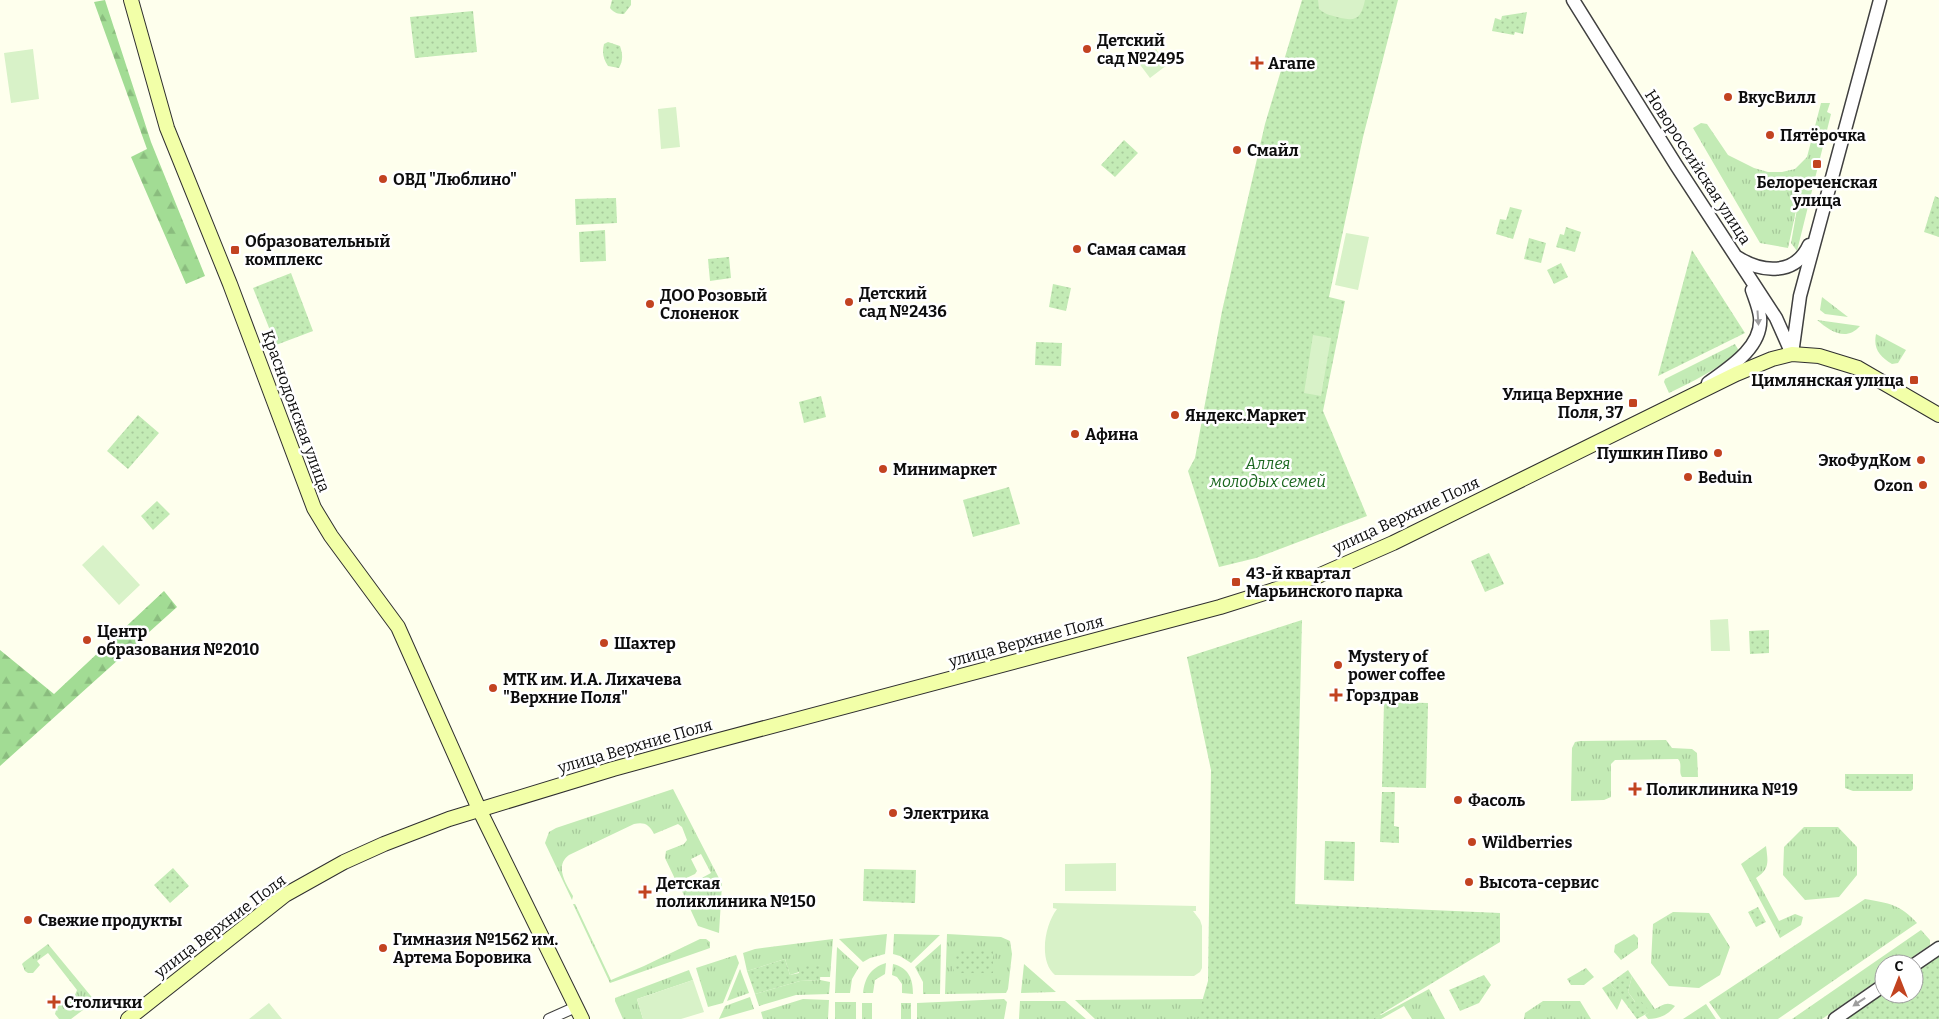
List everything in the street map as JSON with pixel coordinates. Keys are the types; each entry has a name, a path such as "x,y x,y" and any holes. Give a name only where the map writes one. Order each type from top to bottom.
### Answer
{"main road":[{"name":"Краснодонская улица","path":"131,0 167,128 230,284 314,508 331,536 398,627 479,809 579,1013"},
{"name":"улица Верхние Поля","path":"128,1019 285,895 344,862 384,844 449,818 708,743 1220,607 1318,576 1393,542 1750,368 1792,354 1819,356 1858,368 1939,415"}],"street":[{"name":"Новороссийская улица","path":"1573,0 1776,318 1792,354"},
{"path":"1792,354 1800,296 1880,0"},
{"path":"1735,255 1747,263 1763,268 1776,269 1787,267 1805,255 1819,224"},
{"path":"1691,396 1732,365 1749,348 1755,338 1760,318 1746,271"},
{"path":"1924,958 1939,948"},
{"path":"1835,1019 1874,993"},
{"path":"549,1019 579,1013"}],"green space":[{"path":"105,0 151,142 205,276 186,284 131,157 147,149 94,2"},
{"path":"612,0 631,0 631,5 624,14 618,13 610,8"},
{"name":"Аллея молодых семей","path":"1302,0 1398,0 1363,137 1329,297 1345,301 1323,411 1367,516 1256,558 1219,567 1188,471 1195,458 1222,311 1265,124"},
{"path":"1318,0 1365,0 1362,11 1357,18 1349,19 1332,16 1323,12 1319,9"},
{"path":"473,11 477,52 415,58 410,17"},
{"path":"1527,12 1523,34 1515,32 1514,35 1492,31 1495,18 1501,20 1502,16"},
{"path":"608,42 620,46 622,57 619,68 608,66 605,61 603,47"},
{"path":"33,49 39,99 11,103 4,53"},
{"path":"1156,49 1167,65 1150,78 1138,62"},
{"path":"1821,103 1830,103 1827,112 1831,114 1797,251 1791,243 1800,192 1788,248 1760,243 1693,128 1701,123 1707,124 1728,155 1754,168 1768,172 1782,172 1795,169 1807,157"},
{"path":"676,107 680,147 661,149 658,109"},
{"path":"1124,140 1138,153 1115,177 1101,165"},
{"path":"1935,196 1939,198 1939,237 1924,232"},
{"path":"616,198 617,223 576,225 575,199"},
{"path":"1510,207 1522,210 1513,239 1496,234 1500,219 1506,220"},
{"path":"1566,227 1581,232 1575,252 1556,247 1560,234 1564,235"},
{"path":"605,230 606,261 580,262 579,232"},
{"path":"1346,233 1369,237 1358,290 1335,285"},
{"path":"1529,238 1546,243 1541,263 1524,259"},
{"path":"1692,250 1745,333 1658,376"},
{"path":"729,257 731,278 710,281 708,259"},
{"path":"1561,263 1568,277 1554,284 1547,270"},
{"path":"291,273 313,331 276,345 253,288"},
{"path":"1053,284 1071,288 1066,311 1049,307"},
{"path":"1822,297 1848,317 1825,314 1820,310"},
{"path":"1817,320 1860,326 1855,331 1844,334 1827,328"},
{"path":"1876,334 1906,350 1898,363 1892,364 1878,352 1875,339"},
{"path":"1313,335 1331,338 1321,396 1304,393"},
{"path":"1036,342 1062,343 1061,366 1035,365"},
{"path":"1735,344 1739,351 1723,363 1669,393 1664,382 1665,379"},
{"path":"821,396 826,417 804,423 799,402"},
{"path":"138,415 159,433 128,469 107,451"},
{"path":"1009,487 1020,524 973,537 963,500"},
{"path":"157,501 170,514 153,530 141,516"},
{"path":"103,545 140,585 119,605 82,565"},
{"path":"1489,553 1504,584 1485,592 1471,561"},
{"path":"164,591 177,607 0,766 0,650 54,694"},
{"path":"1728,619 1730,651 1711,651 1710,620"},
{"path":"1302,620 1295,904 1500,913 1500,942 1373,1019 1197,1019 1208,981 1211,770 1187,657"},
{"path":"1769,630 1769,653 1750,654 1749,631"},
{"path":"1384,702 1428,703 1426,788 1382,787"},
{"path":"1666,740 1672,748 1692,749 1697,753 1698,777 1682,777 1678,759 1615,760 1611,764 1611,797 1604,800 1571,801 1572,748 1575,742"},
{"path":"1845,774 1913,774 1913,789 1911,791 1853,791 1845,788"},
{"path":"673,789 722,884 719,933 698,926 682,891 683,888 711,873 701,854 691,859 697,871 695,874 680,881 676,881 665,858 666,851 684,844 687,840 682,827 678,824 654,834 646,824 634,824 569,855 562,864 562,870 565,881 573,896 572,900 545,843 549,832 556,828"},
{"path":"1382,792 1395,792 1394,826 1399,827 1399,843 1380,842"},
{"path":"1804,827 1838,827 1857,847 1857,875 1839,897 1805,900 1783,875 1784,847"},
{"path":"1325,841 1355,842 1354,881 1324,880"},
{"path":"1766,846 1767,865 1761,875 1756,878 1779,921 1795,914 1803,917 1801,925 1780,938 1741,864"},
{"path":"1116,863 1116,891 1065,891 1065,864"},
{"path":"173,868 189,886 170,903 154,885"},
{"path":"864,869 916,870 915,903 863,901"},
{"path":"1865,899 1894,906 1906,912 1917,923 1778,1019 1721,1019 1709,1002"},
{"path":"1053,903 1196,906 1196,911 1193,911 1202,926 1202,968 1194,976 1055,975 1046,961 1045,952 1049,924 1057,909 1053,908"},
{"path":"573,904 575,904 611,980 700,939 706,939 710,942 710,948 610,983"},
{"path":"1758,907 1766,922 1756,927 1748,912"},
{"path":"1673,912 1709,913 1730,947 1720,975 1699,988 1669,986 1651,963 1653,924"},
{"path":"1921,930 1930,940 1930,945 1917,954 1886,954"},
{"path":"887,934 885,954 863,962 839,939"},
{"path":"894,934 940,935 911,963 893,954"},
{"path":"947,934 1001,937 1010,941 1012,954 1006,993 945,994"},
{"path":"1634,934 1638,938 1638,948 1621,960 1614,952 1615,945"},
{"path":"833,939 830,977 820,977 820,965 790,975 785,959 747,971 743,953 755,949"},
{"path":"48,944 95,1001 71,1019 59,1019 55,1014 60,1004 65,999 75,995 77,990 48,953 37,961 40,965 33,973 25,971 22,964"},
{"path":"941,944 940,994 923,994 923,982 915,967"},
{"path":"837,947 859,967 852,979 850,993 835,993"},
{"path":"954,951 993,951 993,973 954,973"},
{"path":"736,955 739,963 723,1003 708,1007 696,968"},
{"path":"1939,956 1939,1019 1846,1019 1874,1000 1874,1004 1924,1004 1924,966"},
{"path":"785,959 790,975 799,973 800,966 821,965 820,980 800,981 755,994 747,971"},
{"path":"1874,962 1874,983 1822,1019 1792,1019"},
{"path":"886,963 885,974 875,980 873,993 863,993 869,974 880,965"},
{"path":"893,964 903,968 909,975 913,994 902,993 902,984 897,977 892,975"},
{"path":"1024,964 1056,992 1021,993"},
{"path":"1586,968 1594,977 1584,985 1571,985 1567,979"},
{"path":"740,969 749,993 727,1001"},
{"path":"689,970 693,980 637,999 643,1019 623,1019 615,998"},
{"path":"1628,970 1632,976 1628,992 1635,1002 1640,1000 1650,1012 1637,1019 1610,983"},
{"path":"1484,975 1491,985 1479,1003 1460,1011 1449,990"},
{"path":"1632,976 1655,1009 1667,1004 1675,1006 1663,1016 1648,1019 1645,1015 1649,1012 1636,1003 1628,992"},
{"path":"693,980 704,1012 681,1019 643,1019 637,999"},
{"path":"820,980 830,982 829,994 796,995 759,1006 755,994 800,981"},
{"path":"1610,983 1622,998 1617,1010 1602,988"},
{"path":"1429,989 1445,1019 1412,1019 1404,1006 1381,1019 1356,1019 1371,1012 1381,1015"},
{"path":"750,997 754,1009 719,1019 725,1006"},
{"path":"803,999 829,1000 828,1019 763,1019 761,1012"},
{"path":"1004,999 1007,1002 1004,1019 917,1019 917,1003"},
{"path":"1208,999 1208,1019 1095,1019 1075,1000"},
{"path":"1020,1001 1065,1001 1086,1019 1019,1019"},
{"path":"1543,1001 1580,1001 1591,1019 1524,1019 1525,1013"},
{"path":"835,1002 856,1002 856,1019 835,1019"},
{"path":"269,1003 282,1019 249,1019"},
{"path":"862,1003 872,1003 872,1019 862,1019"},
{"path":"901,1003 911,1003 911,1019 901,1019"},
{"path":"1706,1004 1716,1019 1683,1019"}],"place":[{"name":"Детский сад №2495","path":"1087,49"},
{"name":"Агапе","path":"1257,63"},
{"name":"ВкусВилл","path":"1728,97"},
{"name":"Пятёрочка","path":"1770,135"},
{"name":"Смайл","path":"1237,150"},
{"name":"Белореченская улица","path":"1817,164"},
{"name":"ОВД \"Люблино\"","path":"383,179"},
{"name":"Самая самая","path":"1077,249"},
{"name":"Образовательный комплекс","path":"235,250"},
{"name":"Детский сад №2436","path":"849,302"},
{"name":"ДОО Розовый Слоненок","path":"650,304"},
{"name":"Цимлянская улица","path":"1914,380"},
{"name":"Улица Верхние Поля, 37","path":"1633,403"},
{"name":"Яндекс.Маркет","path":"1175,415"},
{"name":"Афина","path":"1075,434"},
{"name":"Пушкин Пиво","path":"1718,453"},
{"name":"ЭкоФудКом","path":"1921,460"},
{"name":"Минимаркет","path":"883,469"},
{"name":"Beduin","path":"1688,477"},
{"name":"Ozon","path":"1923,485"},
{"name":"43-й квартал Марьинского парка","path":"1236,582"},
{"name":"Центр образования №2010","path":"87,640"},
{"name":"Шахтер","path":"604,643"},
{"name":"Mystery of power coffee","path":"1338,665"},
{"name":"МТК им. И.А. Лихачева \"Верхние Поля\"","path":"493,688"},
{"name":"Горздрав","path":"1336,695"},
{"name":"Поликлиника №19","path":"1635,789"},
{"name":"Фасоль","path":"1458,800"},
{"name":"Электрика","path":"893,813"},
{"name":"Wildberries","path":"1472,842"},
{"name":"Высота-сервис","path":"1469,882"},
{"name":"Детская поликлиника №150","path":"645,892"},
{"name":"Свежие продукты","path":"28,920"},
{"name":"Гимназия №1562 им. Артема Боровика","path":"383,948"},
{"name":"Столички","path":"54,1002"}]}
